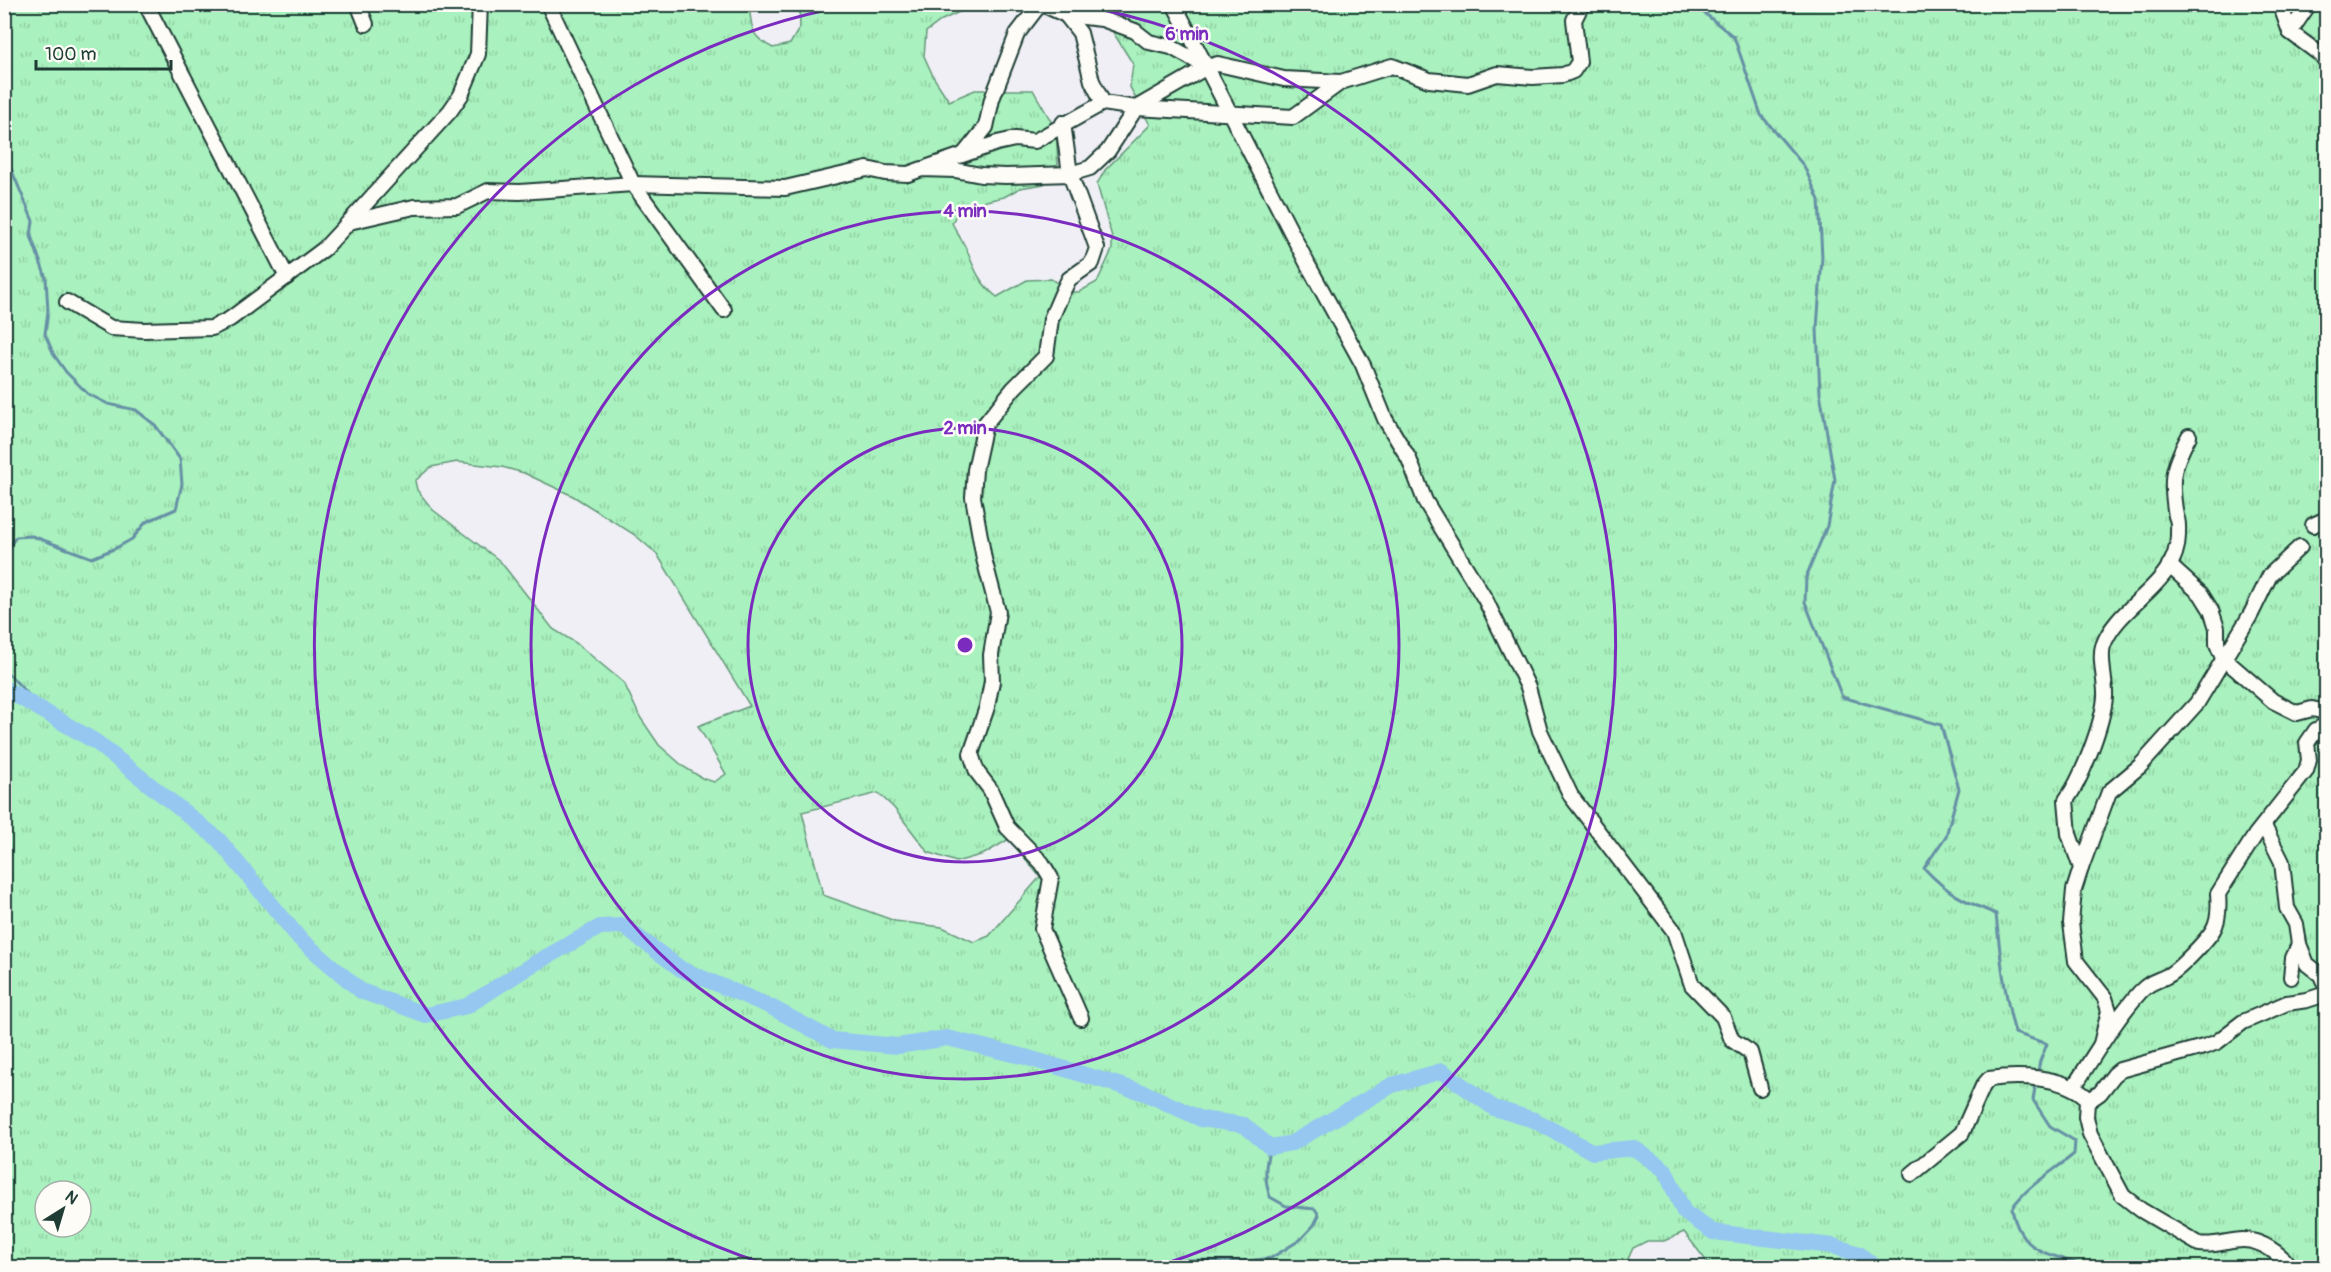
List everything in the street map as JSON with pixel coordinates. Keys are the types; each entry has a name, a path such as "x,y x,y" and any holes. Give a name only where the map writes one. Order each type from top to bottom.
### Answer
{"street":[{"path":"146,4 287,277"},
{"path":"358,4 366,24"},
{"path":"67,303 111,328 144,330 212,328 230,319 324,249 450,111 461,95 478,54 480,4"},
{"path":"548,4 633,184 724,310"},
{"path":"965,153 986,127 992,99 1017,34 1041,4 1066,15 1102,19 1135,31 1149,42 1171,47 1207,68"},
{"path":"1174,4 1308,265 1363,365 1385,419 1409,459 1425,501 1485,599 1528,687 1540,732 1570,796 1674,932 1692,985 1722,1017 1732,1040 1750,1052 1760,1088"},
{"path":"349,222 414,207 457,206 488,191 520,192 633,184 785,188 867,169 885,174 908,174 965,153 1015,139 1035,141 1063,123 1103,103 1136,108 1293,117 1341,82 1392,66 1429,80 1468,84 1497,74 1563,75 1573,71 1579,62 1575,20 1582,4"},
{"path":"2280,4 2290,32 2326,61"},
{"path":"2290,32 2309,4"},
{"path":"1066,15 1080,33 1092,81 1103,103"},
{"path":"922,170 955,170 981,175 1006,176 1070,174 1090,168 1108,151 1136,108 1218,64 1284,79 1341,82"},
{"path":"1063,123 1070,174 1097,248 1092,263 1069,279 1063,291 1051,319 1046,356 1014,388 985,424 975,470 973,497 977,525 998,612 992,655 992,681 987,707 971,754 977,772 990,789 1007,828 1042,863 1051,878 1042,929 1081,1018"},
{"path":"2081,868 2069,834 2066,800 2074,789 2085,763 2103,708 2105,681 2102,647 2118,622 2164,576 2178,544 2178,520 2171,487 2173,472 2189,436"},
{"path":"2313,525 2326,519"},
{"path":"2101,1044 2109,1011 2105,998 2076,961 2071,922 2074,890 2109,792 2140,766 2197,703 2251,614 2270,575 2300,547"},
{"path":"2169,565 2201,594 2211,610 2217,628 2217,644 2223,657 2273,701 2297,713 2312,709 2326,712"},
{"path":"2073,1088 2101,1044 2140,993 2153,980 2168,976 2186,962 2213,930 2219,905 2218,894 2256,834 2306,771 2309,760 2307,743 2316,730 2326,725"},
{"path":"2264,826 2282,862 2287,908 2296,924 2299,944 2307,964 2321,975 2326,987"},
{"path":"2291,977 2293,958 2299,944"},
{"path":"2087,1102 2100,1093 2120,1070 2207,1046 2217,1042 2243,1022 2287,1004 2326,994"},
{"path":"1912,1174 1962,1133 1983,1086 1989,1079 2009,1077 2059,1081 2085,1096 2090,1134 2117,1188 2132,1204 2199,1244 2244,1240 2254,1242 2275,1252 2292,1268"}],"green space":[{"path":"5,5 749,5 756,35 773,48 790,44 800,27 799,5 974,5 942,20 926,32 924,56 934,78 949,101 975,90 1033,90 1056,130 1058,165 1044,184 1020,188 1004,197 977,203 958,211 952,223 979,277 997,297 1027,280 1051,279 1072,292 1079,292 1097,282 1112,250 1112,237 1097,184 1105,170 1150,125 1130,87 1133,64 1096,5 2326,5 2326,1267 1711,1267 1684,1232 1664,1241 1647,1241 1633,1248 1624,1268 5,1268","holes":["457,462 502,467 524,473 573,496 635,535 657,554 750,706 698,726 726,774 714,782 702,778 684,767 659,745 640,717 624,683 576,643 553,629 500,561 433,510 417,490 415,481 431,467","878,793 894,808 928,852 956,862 984,854 1009,839 1040,877 989,936 974,942 942,927 895,921 823,895 802,812"]}],"waterway":[{"path":"1678,4 1703,12 1734,37 1761,115 1804,166 1819,200 1822,257 1817,329 1820,393 1835,480 1827,526 1806,577 1805,602 1842,697 1941,725 1959,789 1946,836 1924,868 1957,896 1996,914 2005,988 2015,1033 2047,1044 2037,1076"},
{"path":"4,152 33,221 31,236 46,278 48,311 45,334 54,355 66,372 88,394 108,404 136,410 155,425 180,459 182,484 176,509 146,522 132,539 92,558 32,536 16,537 4,553"},
{"path":"4,669 44,711"},
{"path":"4,688 96,742 218,839 299,938 361,991 426,1015 467,1006 530,966 600,927 623,926 681,969 769,1006 832,1040 898,1046 947,1038 1025,1057 1145,1093 1201,1119 1244,1125 1270,1147 1292,1143 1392,1085 1442,1071 1494,1108 1534,1120 1593,1152 1634,1148 1665,1170 1684,1212 1713,1232 1833,1246 1859,1254 1876,1268"},
{"path":"2036,1082 2033,1100 2050,1126 2075,1141 2074,1154 2033,1185 2018,1200 2012,1208 2016,1223 2022,1235 2039,1250 2089,1268"},
{"path":"1170,1268 1182,1260 1248,1261 1271,1258 1300,1240 1314,1225 1319,1215 1315,1209 1286,1206 1270,1197 1266,1172 1270,1147"}]}
